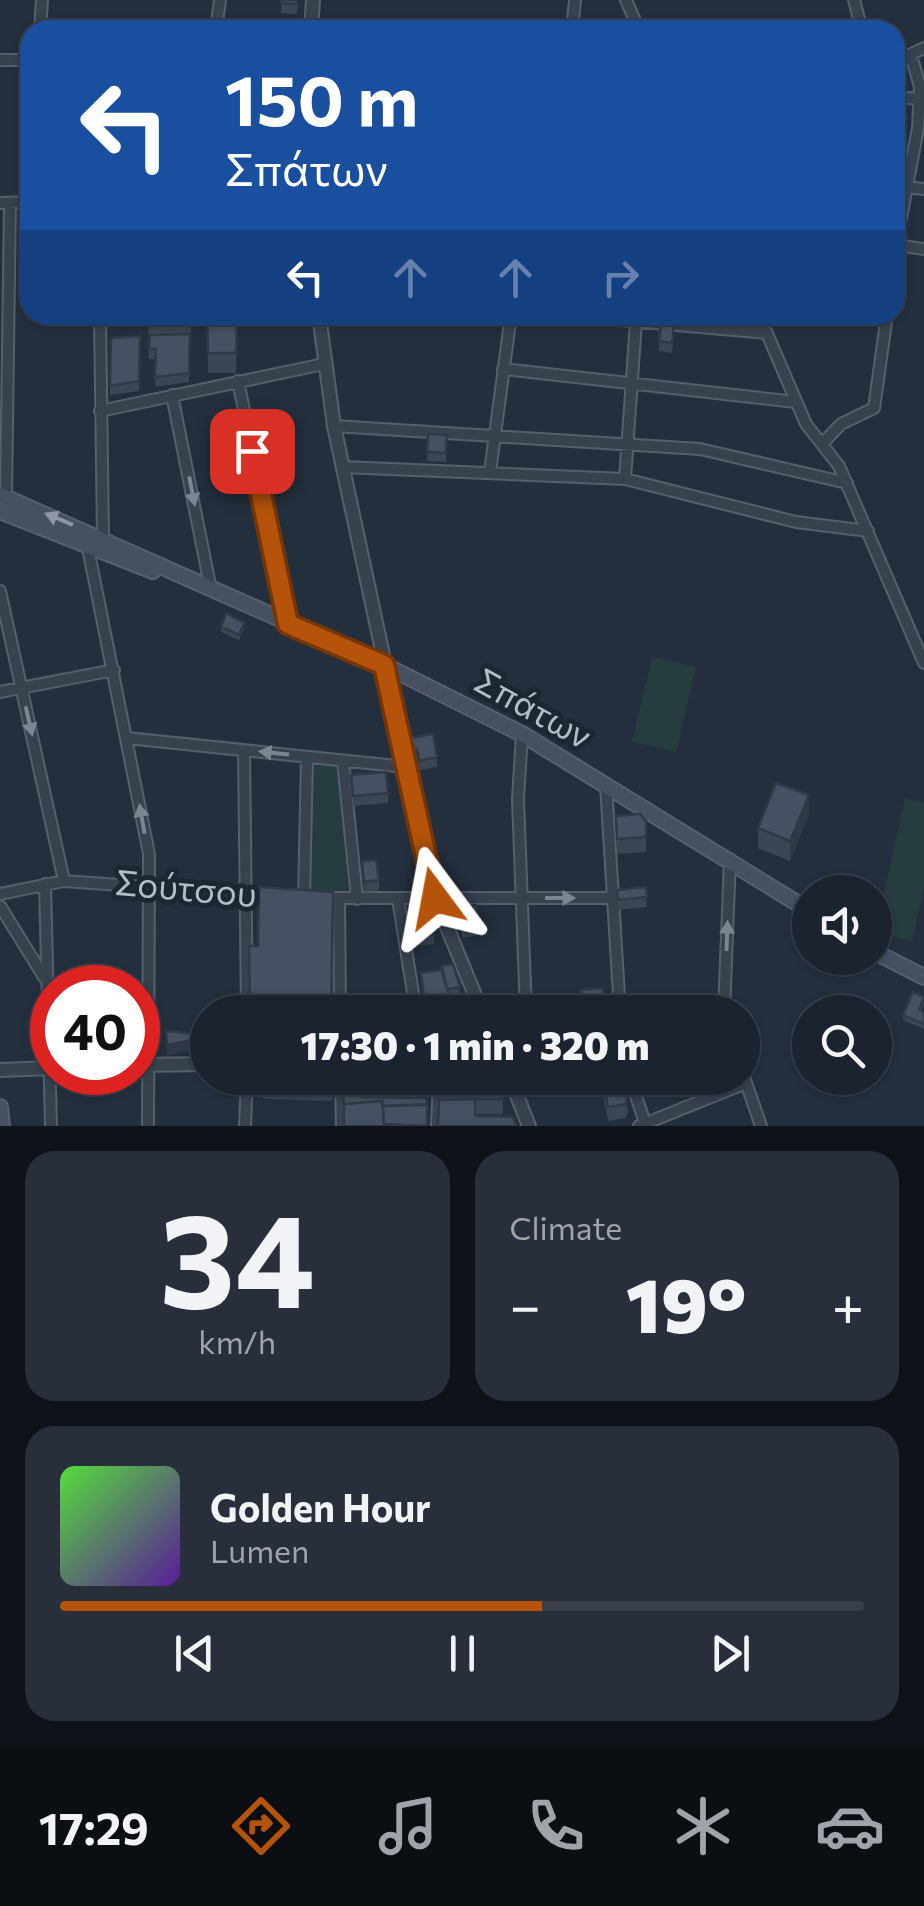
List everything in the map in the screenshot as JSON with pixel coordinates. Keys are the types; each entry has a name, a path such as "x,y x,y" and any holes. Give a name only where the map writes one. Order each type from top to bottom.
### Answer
{"main road":[{"name":"Σπάτων","path":"2,501 103,538 384,665 522,734 792,899"},
{"name":"Σπάτων","path":"2,501 88,548 211,590"},
{"path":"892,961 924,978"},
{"path":"0,1108 2,1126"}],"street":[{"path":"905,193 920,99 918,75 907,56 924,48"},
{"path":"905,98 920,99"},
{"path":"906,187 924,189"},
{"path":"2,501 5,203"},
{"path":"100,325 103,538"},
{"path":"320,325 342,467 435,898 475,995"},
{"path":"490,472 509,325"},
{"path":"624,479 636,325"},
{"path":"672,325 767,333"},
{"path":"764,325 809,430 824,442 847,483 924,662"},
{"path":"824,442 842,424 874,408 886,325"},
{"path":"100,411 324,364"},
{"path":"503,369 796,402"},
{"path":"238,381 288,624"},
{"path":"172,396 211,590"},
{"path":"334,426 700,449 847,483"},
{"path":"342,467 624,479 796,522 868,531"},
{"path":"88,548 149,854 146,965"},
{"path":"0,591 64,881"},
{"path":"0,692 114,670"},
{"path":"522,734 521,898 525,995"},
{"path":"127,738 406,767"},
{"path":"244,750 247,995"},
{"path":"304,898 307,757"},
{"path":"343,760 357,899"},
{"path":"606,784 619,995"},
{"path":"725,995 730,859"},
{"name":"Σούτσου","path":"0,894 64,881 304,898 614,898"},
{"path":"45,884 46,965"},
{"path":"339,899 340,995"},
{"path":"398,900 413,995"},
{"path":"0,906 36,965"},
{"path":"160,1065 190,1064"},
{"path":"0,1070 30,1069"},
{"path":"50,1095 51,1126"},
{"path":"145,1095 148,1126"},
{"path":"246,1126 247,1095"},
{"path":"341,1095 342,1126"},
{"path":"437,1126 438,1095"},
{"path":"517,1095 530,1126"},
{"path":"635,1095 644,1126 707,1095"},
{"path":"750,1095 761,1126"}],"green space":[{"path":"652,657 696,667 676,752 632,742"},
{"path":"310,763 338,765 348,892 308,891"},
{"path":"905,798 924,803 924,888 912,941 892,937 892,875 888,875"}],"building":[{"path":"207,325 237,325 236,353 208,353"},
{"path":"661,325 674,325 672,343 659,341"},
{"path":"190,334 189,373 155,377 156,349 149,349 150,335"},
{"path":"140,336 139,381 110,386 111,338"},
{"path":"428,434 447,435 446,453 427,452"},
{"path":"226,613 244,623 239,635 221,627"},
{"path":"433,734 437,757 419,761 410,738"},
{"path":"386,772 388,793 353,796 351,775"},
{"path":"776,783 809,795 790,841 758,828"},
{"path":"640,814 646,821 646,837 617,839 616,816"},
{"path":"376,860 379,880 364,882 362,861"},
{"path":"259,887 333,892 331,995 250,995 249,946 258,946"},
{"path":"646,887 647,897 618,900 617,890"},
{"path":"476,905 479,926 463,928 457,907"},
{"path":"431,917 434,934 413,937 411,919"},
{"path":"453,964 460,987 447,989 442,966"},
{"path":"441,970 449,995 424,995 421,973"},
{"path":"603,988 603,995 581,995 581,990"},
{"path":"913,992 924,997 919,1010 924,1012 924,1024 903,1015"},
{"path":"166,1031 190,1033 190,1040 167,1045"},
{"path":"343,1095 427,1098 427,1105 383,1106 382,1101 344,1104 344,1114"},
{"path":"475,1095 502,1095 503,1099 475,1099"},
{"path":"606,1095 628,1095 626,1104 608,1107"},
{"path":"475,1099 475,1116 513,1117 516,1126 438,1126 439,1100"},
{"path":"382,1101 384,1126 344,1126 344,1104"},
{"path":"427,1104 427,1126 384,1126 383,1106"}],"route":[{"path":"252,451 288,624 384,665 435,898"}]}
